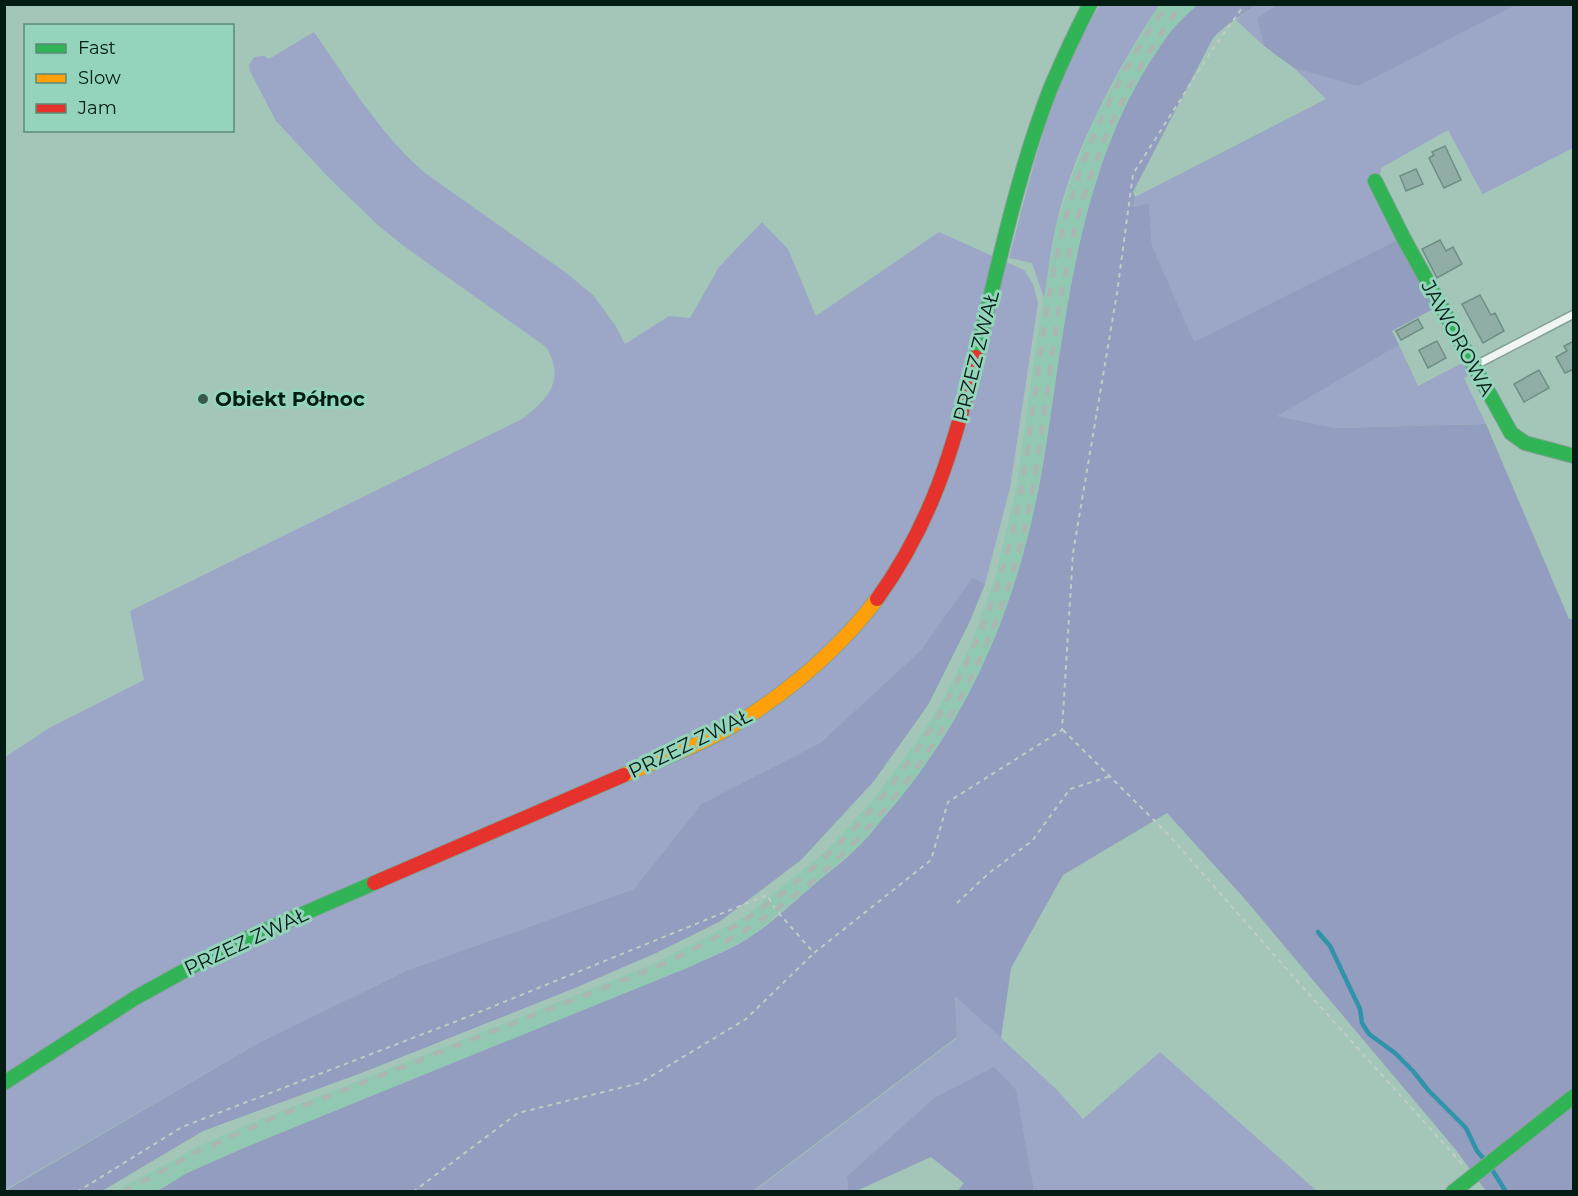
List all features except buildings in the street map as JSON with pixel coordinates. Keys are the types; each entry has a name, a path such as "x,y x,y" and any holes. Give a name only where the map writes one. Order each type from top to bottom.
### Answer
{"street":[{"name":"PRZEZ ZWAŁ","path":"4,1083 135,998 229,946 705,740 752,714 781,694 838,644 871,607 900,564 921,527 938,487 959,423 1036,129 1058,68 1090,4"},
{"name":"JAWOROWA","path":"1375,181 1506,426 1516,439 1536,447 1574,456"},
{"path":"1453,1191 1574,1096"}],"lane":[{"path":"1473,366 1574,314"}],"path":[{"path":"1062,730 1073,553 1117,293 1133,174 1212,50 1245,4"},
{"path":"1062,730 1168,834 1472,1176"},
{"path":"413,1191 518,1113 640,1083 746,1018 814,953 931,860 948,802 1062,730"},
{"path":"957,903 989,873 1032,841 1070,789 1111,776"},
{"path":"77,1191 182,1127 473,1014 767,895 776,910 814,953"}],"shaded area":[{"path":"1278,4 1516,5 1358,86 1294,68 1264,46 1257,18"},
{"path":"1100,5 1159,5 1112,84 1072,171 1055,230 1044,298 1032,263 1009,258 1035,160 1056,96 1083,34"},
{"path":"1159,5 1197,5 1167,36 1136,86 1114,132 1095,182 1081,236 1068,302 1030,533 1014,590 986,659 960,710 918,777 861,844 751,937 692,966 246,1147 187,1173 156,1191 114,1192 197,1147 249,1124 649,966 743,918 826,851 872,801 920,737 942,702 970,647 995,578 1016,491 1036,345 1056,228 1072,176 1092,124"},
{"path":"1197,5 1256,5 1228,24 1213,38 1133,192 1135,197 1133,207 1149,204 1152,246 1194,342 1399,239 1435,308 1392,331 1399,345 1277,416 1335,428 1486,424 1569,619 1573,619 1573,1191 1486,1191 1456,1150 1244,898 1167,813 1063,875 1011,968 1001,1038 955,996 957,1037 753,1191 156,1192 187,1173 246,1147 692,966 731,948 775,919 849,856 869,835 921,771 948,731 991,648 1008,604 1034,512 1069,299 1094,190 1112,137 1136,86 1169,34"},
{"path":"1256,5 1277,5 1257,18 1264,46 1236,20"},
{"path":"1516,5 1573,5 1573,148 1483,194 1484,197 1448,130 1381,168 1380,177 1399,239 1193,343 1152,246 1149,205 1133,208 1135,197 1326,99 1294,68 1359,85"},
{"path":"314,32 365,106 408,157 425,173 565,272 593,295 615,325 625,344 669,316 690,318 719,267 762,222 788,249 816,316 939,232 1024,270 1033,284 1038,303 1010,488 985,584 972,579 921,650 820,743 701,804 634,889 408,970 258,1043 5,1190 5,757 51,727 144,680 130,611 522,419 540,404 554,379 552,359 546,347 379,226 330,179 276,121 249,65 254,57 264,56 269,59"},
{"path":"1399,345 1418,386 1464,362 1472,373 1464,378 1486,424 1335,428 1276,416"},
{"path":"972,578 985,584 970,621 928,705 874,781 801,860 719,922 656,953 575,988 364,1072 203,1131 102,1191 5,1191 258,1043 408,970 634,889 701,804 820,743 921,650"},
{"path":"955,995 1057,1090 1083,1119 1160,1052 1317,1191 1034,1191 1033,1186 934,1098 847,1176 848,1191 753,1192 957,1038"},
{"path":"994,1067 1016,1090 1034,1191 958,1191 964,1183 931,1157 856,1191 848,1191 847,1176 934,1098"}],"waterway":[{"path":"1318,932 1330,946 1360,1009 1362,1023 1369,1034 1395,1053 1466,1128 1483,1158"},
{"path":"1493,1171 1506,1192"}],"railway":[{"path":"123,1192 195,1153 273,1118 639,974 697,948 752,915 801,878 846,837 886,791 922,742 953,689 980,634 1000,576 1016,517 1055,264 1073,195 1084,161 1112,96 1129,64 1168,4"},
{"path":"725,942 779,907 829,867 874,821 914,771 949,717 979,660 1003,600 1022,539 1037,460 1061,299 1077,220 1095,163 1119,107 1148,54 1182,4"}],"traffic: fast":[{"path":"976,357 1028,153 1051,87 1090,4"},
{"path":"1375,181 1403,237 1511,433 1525,443 1574,456"},
{"path":"4,1083 135,998 229,946 374,883"},
{"path":"1453,1192 1574,1096"}],"traffic: slow":[{"path":"624,775 704,741 752,714 820,661 841,641 877,599"}],"traffic: jam":[{"path":"877,599 913,542 927,513 950,453 976,357"},
{"path":"374,883 624,775"}],"place":[{"name":"Obiekt Północ","path":"203,399"}]}
